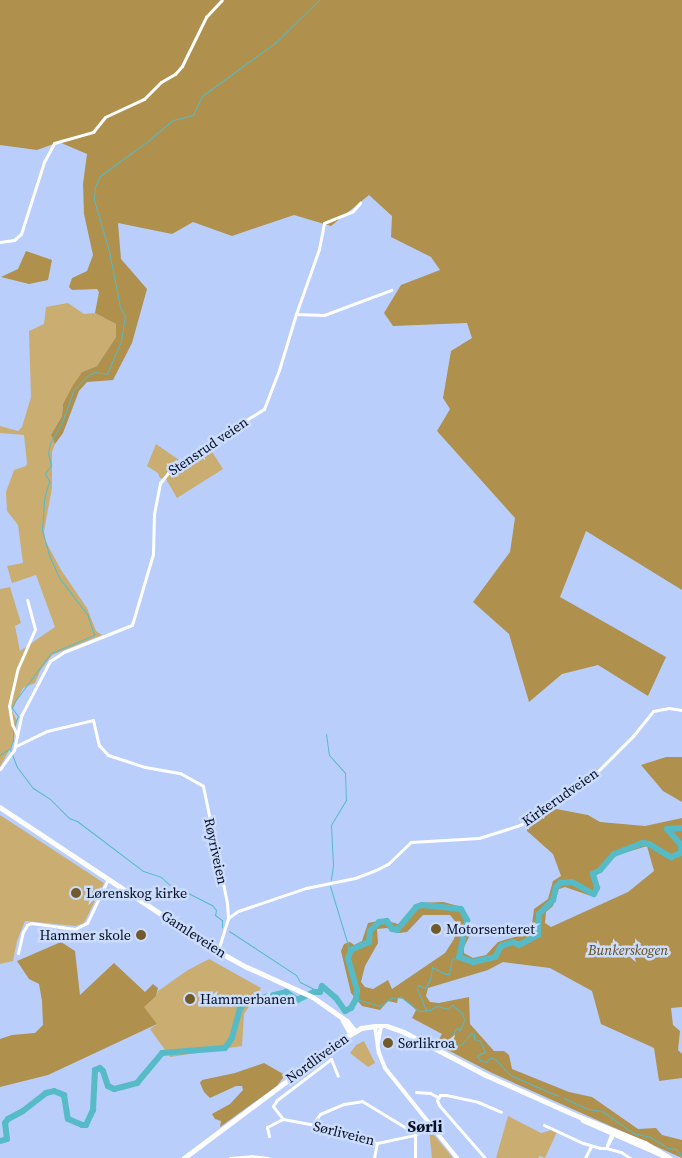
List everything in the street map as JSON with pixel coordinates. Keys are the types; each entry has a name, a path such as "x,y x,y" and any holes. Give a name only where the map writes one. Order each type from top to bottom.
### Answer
{"main road":[{"name":"Gamleveien","path":"0,807 218,951 247,967 317,999 342,1019 353,1032"},
{"name":"Nordliveien","path":"184,1158 353,1032 378,1026 404,1032 486,1075 613,1132 650,1145 670,1158"}],"street":[{"path":"0,242 14,240 22,234 47,154 54,143 92,132 105,117 144,99 161,82 175,74 182,66 206,17 222,0"},
{"name":"Stensrud veien","path":"0,768 16,746 21,716 50,661 64,652 132,625 153,554 154,514 160,483 168,473 201,448 264,409 279,370 319,249 324,223 353,211 360,203"},
{"path":"296,314 324,315 391,290"},
{"path":"18,736 12,724 9,706 18,668 35,629 26,600"},
{"name":"Kirkerudveien","path":"228,918 238,911 306,888 355,878 376,870 388,864 411,842 479,838 520,825 590,779 632,736 653,711 659,709 682,710"},
{"name":"Røyriveien","path":"16,746 38,734 93,720 93,727 99,745 108,755 145,768 180,773 201,785 204,789 221,870 228,918"},
{"path":"18,953 23,932 31,923 75,929 88,923 108,879"},
{"path":"218,951 228,918"},
{"path":"378,1026 380,1059 387,1071 458,1158"},
{"path":"269,1136 266,1127 283,1119 273,1106 277,1100 332,1059 338,1076"},
{"path":"416,1092 430,1093 438,1097 446,1095 478,1102 501,1112"},
{"path":"438,1097 439,1105 485,1158"},
{"path":"314,1124 320,1114 344,1104 362,1101 415,1135 415,1158"},
{"name":"Sørliveien","path":"283,1119 314,1124 377,1143 415,1135 430,1124"},
{"path":"544,1125 591,1146 607,1146 630,1158"},
{"path":"607,1146 613,1132"},
{"path":"374,1158 377,1143"},
{"path":"585,1158 591,1146"},
{"path":"230,1158 251,1156 268,1158"}],"shaded area":[{"path":"68,303 84,314 95,313 116,324 116,337 97,366 82,372 63,404 62,416 51,435 55,444 52,452 52,488 44,531 45,540 61,570 87,608 96,631 102,635 52,655 40,671 35,683 23,688 12,710 17,721 13,743 0,767 0,589 10,587 21,623 15,626 20,651 55,627 36,575 12,583 7,566 23,563 18,525 7,511 6,492 14,470 26,466 27,463 24,435 0,433 0,426 18,431 22,427 31,397 29,331 44,324 46,307"},
{"path":"156,444 182,462 207,444 223,469 177,498 166,479 160,478 158,473 147,466"},
{"path":"0,815 104,883 84,923 75,926 25,921 17,941 13,961 0,964"},
{"name":"Hammerbanen","path":"209,959 261,988 244,1014 242,1046 170,1057 150,1029 157,1024 144,1009 144,1005 156,996 158,991 188,970"},
{"path":"364,1041 375,1063 368,1067 350,1053 356,1045"},
{"path":"508,1116 541,1133 552,1130 557,1132 545,1158 540,1156 538,1158 496,1158"},
{"path":"429,1129 453,1158 432,1158"}],"green space":[{"path":"0,0 682,0 682,590 586,531 560,597 666,657 648,696 598,665 562,674 529,702 509,634 473,602 510,552 515,518 437,431 450,409 443,398 451,351 472,338 467,323 393,326 384,313 401,285 440,270 431,257 391,237 392,216 369,195 331,226 294,215 232,236 193,222 172,234 118,223 121,259 147,289 132,343 113,380 87,382 79,391 63,433 55,444 51,435 62,416 63,404 82,372 97,366 116,337 116,324 95,313 99,292 97,289 72,290 69,287 72,278 87,271 93,255 84,214 83,184 87,154 59,142 37,150 0,145"},
{"path":"26,251 52,260 48,280 29,284 1,277 18,269"},
{"path":"666,757 682,757 682,802 663,791 641,765"},
{"name":"Bunkerskogen","path":"551,808 588,815 600,822 645,826 682,818 682,1007 671,1008 673,1025 680,1031 678,1050 682,1054 682,1078 659,1081 654,1048 601,1024 592,991 550,968 503,962 488,970 428,988 426,996 430,1002 439,1003 469,997 470,1024 494,1051 504,1051 509,1055 512,1069 569,1092 592,1097 638,1129 656,1128 662,1135 682,1140 682,1158 492,1073 436,1044 435,1042 438,1041 442,1034 412,1018 416,1010 404,999 398,998 397,1003 388,1001 380,1010 362,1006 351,993 341,951 344,944 350,942 354,945 362,941 368,923 384,920 398,924 405,922 418,903 443,902 462,907 473,929 464,947 464,953 473,958 486,955 498,942 531,932 534,909 548,899 553,881 561,876 553,854 527,831 525,824","holes":["647,846 654,871 628,892 551,927 545,923 546,912 553,906 559,889 565,887 591,896 597,889 592,874 604,868 611,857","423,915 450,915 458,925 454,939 445,953 392,989 388,980 373,989 365,987 361,982 365,966 378,943 377,929 387,928 399,933 407,932"]},
{"path":"61,942 75,951 80,995 114,963 145,992 153,984 158,988 156,996 144,1007 157,1024 48,1075 0,1087 0,1039 12,1035 35,1033 43,1025 39,984 29,979 17,961"},
{"path":"264,1063 285,1075 277,1086 220,1127 221,1121 215,1119 212,1114 230,1104 243,1090 242,1086 236,1086 210,1098 204,1092 200,1083 202,1080 235,1073"}],"waterway":[{"path":"14,726 18,716 12,708 15,701 51,653 94,635 87,614 60,579 50,558 42,530 44,499 49,481 45,473 51,465 48,454 50,443 62,422 74,389 87,376 95,372 107,374 121,341 125,317 120,307 109,251 94,200 95,187 100,176 173,120 193,115 202,96 276,42 319,0"},
{"path":"13,729 13,740 10,749 17,767 33,788 50,799 69,818 77,821 143,871 161,877 180,895 186,897 188,893 212,905 216,910 215,915 222,920 222,927"},
{"path":"326,734 329,755 345,773 346,800 331,825 333,865 331,880"},
{"path":"0,755 9,749"},
{"path":"0,1141 7,1139 5,1123 8,1119 23,1111 46,1093 54,1091 64,1095 68,1119 86,1125 93,1110 95,1070 100,1068 103,1071 108,1086 114,1089 137,1083 162,1053 225,1048 232,1038 240,1009 245,1002 286,992 297,1000 314,992 320,992 322,986 336,998 345,1011 351,1008 356,999 357,990 348,958 351,950 369,942 370,931 379,922 387,921 392,929 397,930 416,907 422,905 461,909 467,920 459,957 473,962 495,957 501,946 513,942 519,945 538,935 539,914 553,900 556,887 560,883 572,882 594,894 597,888 593,874 600,870 614,854 643,843 649,844 671,857 681,853 681,845 667,829 682,828"},
{"path":"330,886 350,952"},
{"path":"229,931 296,975 300,982 314,989 314,992"},
{"path":"426,1010 417,989 418,985 425,988 430,980 432,967 445,974 449,974 452,959 459,957"},
{"path":"356,999 380,1006 391,998 401,997 419,1011 430,1010 437,1006 448,1009 452,1005 462,1013 464,1020 460,1030 457,1028 454,1032 451,1044 461,1045 471,1033 474,1034 474,1039 480,1041 485,1052 477,1055 480,1060 486,1062 490,1058 495,1059 510,1075 558,1096"},
{"path":"564,1098 588,1109 602,1111 633,1133 650,1137 668,1148 676,1149 682,1157"}],"place":[{"name":"Lørenskog kirke","path":"76,893"},
{"name":"Motorsenteret","path":"436,929"},
{"name":"Hammer skole","path":"141,935"},
{"name":"Hammerbanen","path":"190,999"},
{"name":"Sørlikroa","path":"388,1043"}],"district":[{"name":"Sørli","path":"425,1126"}]}
